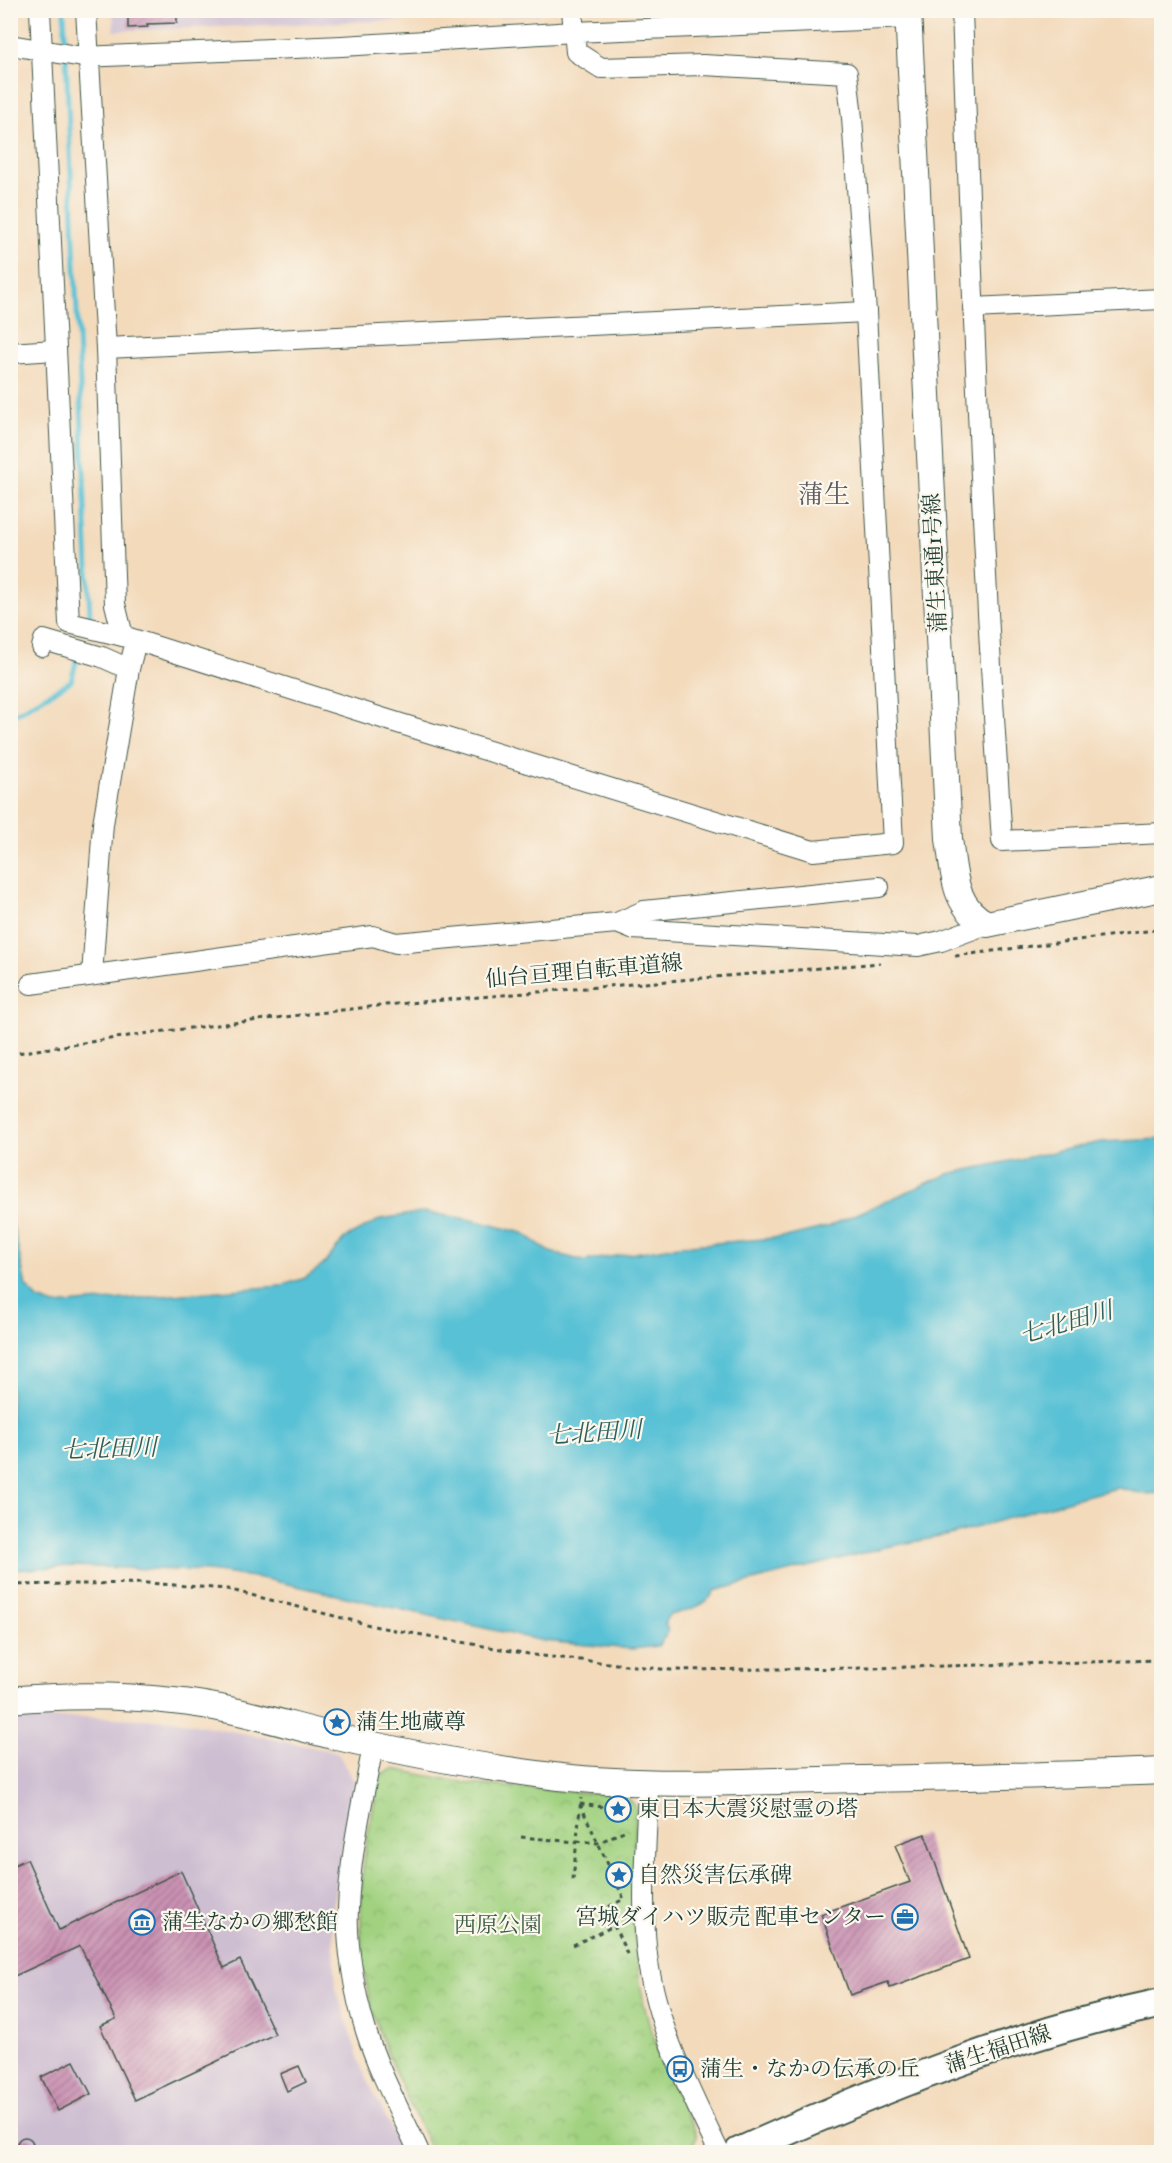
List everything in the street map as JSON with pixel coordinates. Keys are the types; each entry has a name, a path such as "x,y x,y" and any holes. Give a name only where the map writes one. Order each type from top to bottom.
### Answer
{"main road":[{"name":"蒲生福田線","path":"739,2152 844,2105 951,2064 1043,2033 1161,2003"}],"street":[{"path":"40,10 45,52 55,350 69,623 127,648 813,851 893,843 866,312 847,73 703,65 601,68 576,52 572,10"},
{"path":"86,10 106,348 115,604 127,648 104,824 92,975"},
{"path":"962,10 990,667 1002,841 1161,833"},
{"path":"10,45 87,57 342,46 908,14"},
{"name":"蒲生東通1号線","path":"908,14 949,839 959,895 965,907 975,918 987,924"},
{"path":"973,308 1161,299"},
{"path":"106,348 866,312"},
{"path":"10,353 55,350"},
{"path":"51,646 102,657 127,648"},
{"path":"31,984 373,936 396,943 617,923 644,911 879,887"},
{"path":"617,923 632,930 918,946 941,941 987,924 1161,888"},
{"path":"10,1700 47,1696 176,1701 226,1710 374,1746 546,1776 648,1782 714,1782 1161,1772"},
{"path":"374,1746 352,1861 347,1911 352,1966 365,2029 419,2152"},
{"path":"648,1782 645,1903 646,1947 651,1977 664,2030 718,2152"}],"path":[{"path":"948,957 1161,929"},
{"name":"仙台亘理自転車道線","path":"10,1054 149,1034 385,1005 889,962"},
{"path":"10,1585 147,1583 227,1590 378,1627 534,1655 671,1670 872,1668 1161,1660"},
{"path":"573,1880 581,1797"},
{"path":"521,1838 598,1843 630,1828 630,1816 618,1814 611,1808 580,1804"},
{"path":"580,1804 624,1899 606,1908 629,1958"},
{"path":"573,1944 614,1926"}],"shaded area":[{"path":"539,10 539,15 114,31 113,11"},
{"path":"83,1717 175,1720 337,1752 354,1781 332,1910 336,1989 362,2069 403,2152 11,2152 11,1721"}],"green space":[{"name":"西原公園","path":"393,1769 471,1784 627,1796 636,1807 635,1931 644,2004 667,2072 697,2136 693,2146 680,2152 432,2152 400,2084 379,2031 369,1996 363,1961 361,1907 366,1847 380,1776"}],"water":[{"name":"七北田川","path":"1161,1139 1161,1493 1144,1494 1118,1488 950,1535 886,1547 714,1591 711,1597 701,1605 668,1616 665,1622 668,1632 658,1646 632,1649 543,1641 261,1578 208,1571 72,1566 11,1570 11,1217 26,1286 38,1299 55,1305 280,1286 305,1278 323,1265 345,1238 381,1219 425,1212 472,1220 523,1233 550,1252 584,1261 679,1246 786,1237 827,1227 948,1174 1101,1142"}],"building":[{"path":"128,10 177,10 177,23 147,24 148,27 128,28"},
{"path":"925,1834 969,1959 890,1988 888,1982 850,1995 821,1914 910,1882 895,1845"},
{"path":"27,1859 59,1930 181,1871 224,1968 240,1960 275,2034 135,2100 100,2026 116,2019 80,1946 10,1978 10,1867"},
{"path":"74,2061 91,2094 58,2111 41,2077"},
{"path":"299,2066 306,2082 287,2091 280,2074"},
{"path":"22,2137 28,2137 33,2145 31,2151 22,2153 17,2148 17,2142"}],"waterway":[{"path":"64,10 90,616 88,623"},
{"path":"10,717 71,681 78,655"}],"place":[{"name":"蒲生地蔵尊","path":"337,1722"},
{"name":"東日本大震災慰霊の塔","path":"618,1809"},
{"name":"自然災害伝承碑","path":"619,1875"},
{"name":"宮城ダイハツ販売 配車センター","path":"905,1917"},
{"name":"蒲生なかの郷愁館","path":"142,1922"},
{"name":"蒲生・なかの伝承の丘","path":"680,2069"}],"district":[{"name":"蒲生","path":"824,495"}]}
